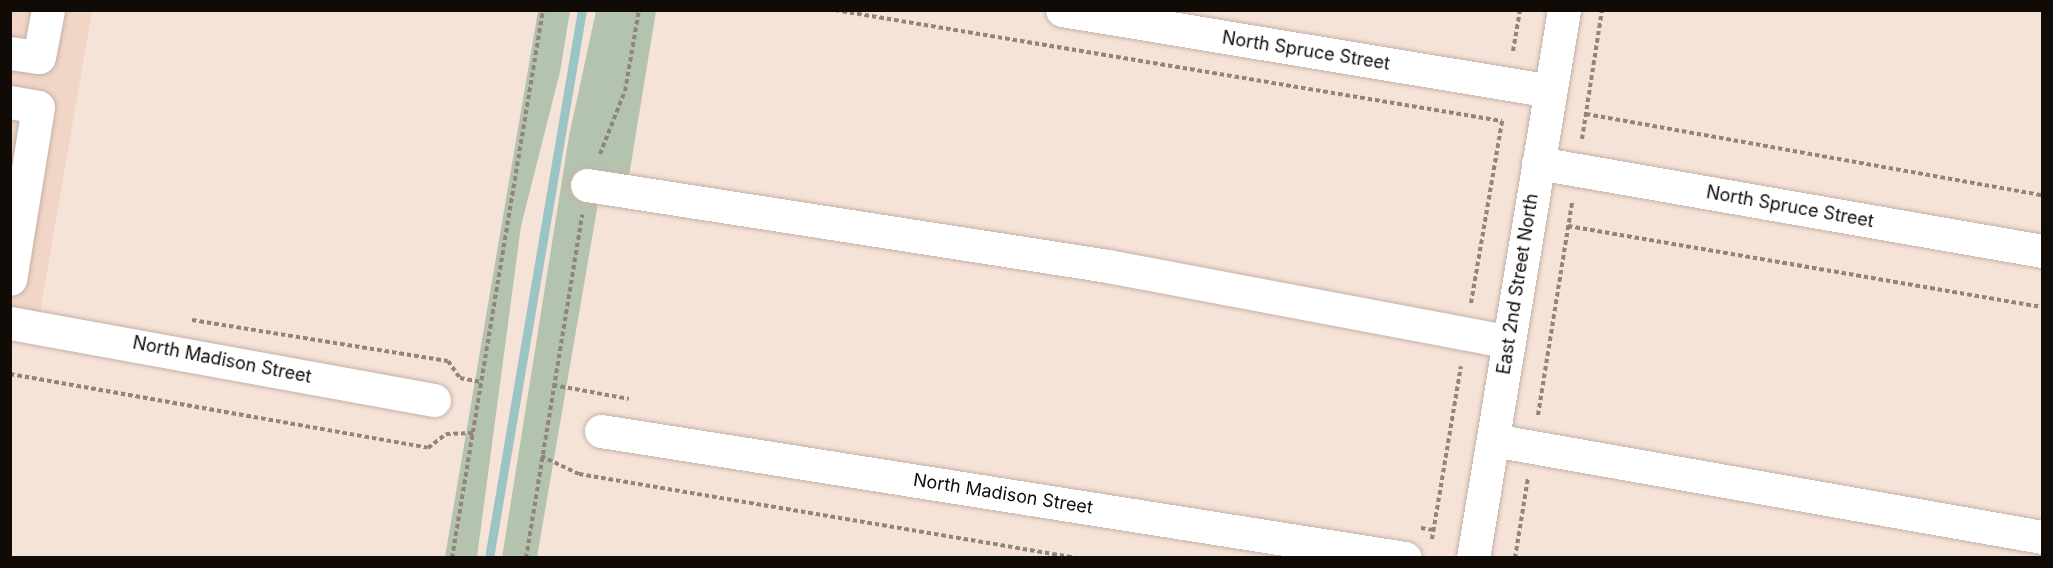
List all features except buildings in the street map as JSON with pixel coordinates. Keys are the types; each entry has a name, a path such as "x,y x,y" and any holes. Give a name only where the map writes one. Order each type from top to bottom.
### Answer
{"street":[{"path":"10,53 39,57 48,10"},
{"name":"North Spruce Street","path":"1062,10 1550,91"},
{"name":"East 2nd Street North","path":"1473,558 1564,10"},
{"path":"10,102 38,107 10,279"},
{"name":"North Spruce Street","path":"1538,163 2043,251"},
{"path":"587,185 1108,266 1509,342"},
{"name":"North Madison Street","path":"10,323 434,400"},
{"name":"North Madison Street","path":"601,431 1418,553"},
{"path":"1492,440 2043,537"}],"path":[{"path":"452,558 543,10"},
{"path":"526,558 587,185 625,91 639,10"},
{"path":"835,10 1502,121"},
{"path":"1418,553 1466,333 1520,10"},
{"path":"1515,558 1602,10"},
{"path":"1586,114 2043,195"},
{"path":"1568,226 2043,307"},
{"path":"188,319 448,361 460,378 481,382"},
{"path":"10,374 428,448 446,434 472,433"},
{"path":"541,456 579,474 1077,558"}],"shaded area":[{"path":"10,11 92,11 40,313 11,308"}],"green space":[{"path":"538,11 570,11 560,72 521,226 477,557 445,557"},
{"path":"596,11 656,11 628,182 602,180 537,557 502,558 569,136"}],"waterway":[{"path":"489,558 582,10"}]}
